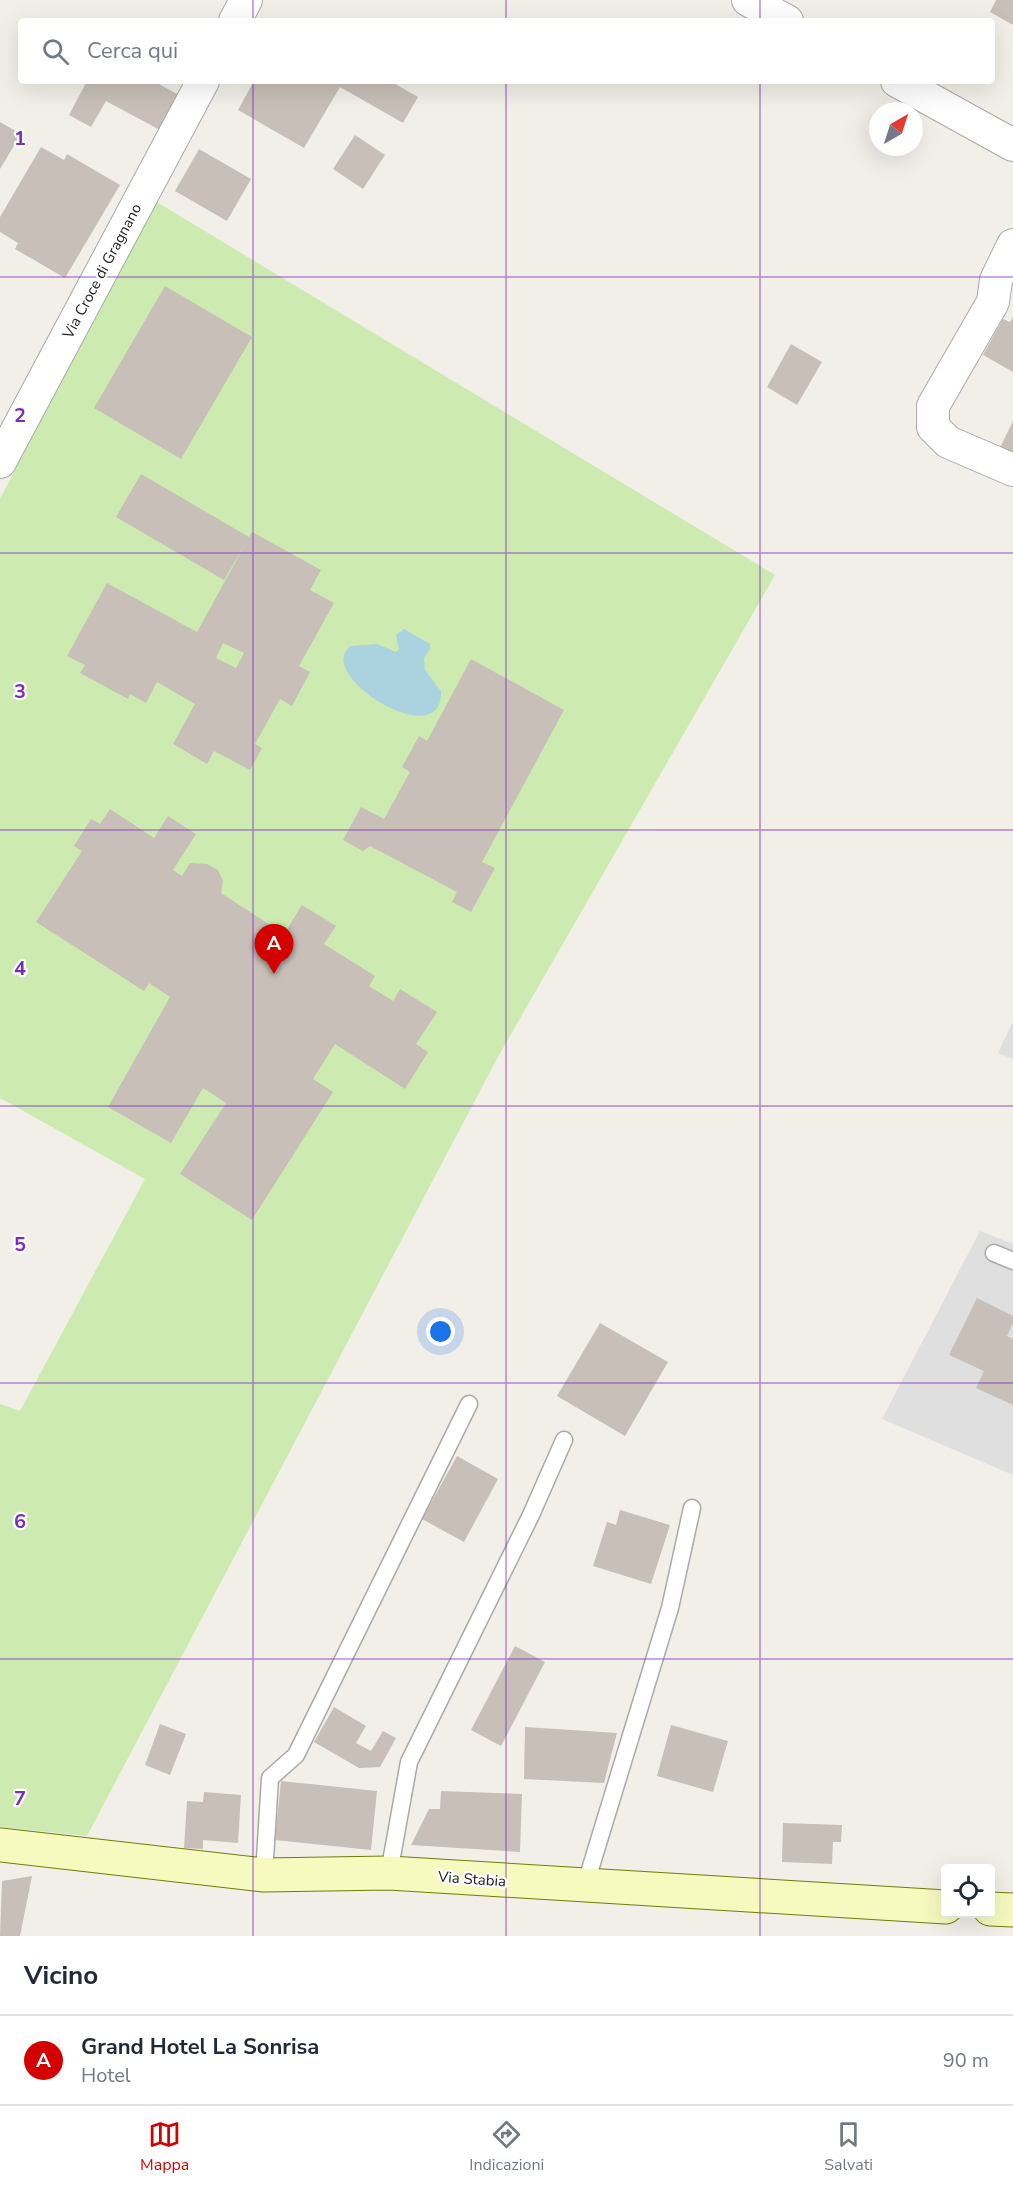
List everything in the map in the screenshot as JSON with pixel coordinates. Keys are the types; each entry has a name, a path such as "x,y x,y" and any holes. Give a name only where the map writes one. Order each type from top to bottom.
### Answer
{"main road":[{"name":"Via Stabia","path":"0,1846 264,1875 389,1873 941,1906"},
{"path":"995,1909 1013,1910"}],"street":[{"path":"237,18 246,0"},
{"path":"748,0 781,18"},
{"name":"Via Croce di Gragnano","path":"0,462 201,84"},
{"path":"902,84 1013,145"},
{"path":"1013,245 996,280 993,302 933,406 933,427 948,442 1013,470"}],"lane":[{"path":"994,1253 1013,1261"},
{"path":"264,1875 270,1778 296,1755 469,1404"},
{"path":"389,1873 409,1762 531,1515 564,1440"},
{"path":"585,1886 670,1608 692,1508"}],"shaded area":[{"path":"1013,1021 1013,1059 998,1053"},
{"path":"980,1231 1013,1244 1013,1475 882,1419"}],"green space":[{"path":"155,201 775,575 499,1055 87,1836 0,1827 0,1404 20,1411 145,1179 0,1098 0,499"}],"water":[{"path":"404,629 430,644 430,649 424,658 425,670 441,691 436,709 422,716 403,713 362,690 348,674 343,658 351,646 377,644 396,652 399,649 396,635"}],"building":[{"path":"996,0 1013,0 1013,25 990,12"},
{"path":"85,84 159,84 179,95 160,130 106,101 91,127 69,115"},
{"path":"252,84 395,84 418,97 403,123 340,87 304,148 238,110"},
{"path":"0,122 21,134 0,169"},
{"path":"355,135 385,155 363,189 333,169"},
{"path":"41,147 64,160 67,154 120,185 65,278 15,249 18,243 0,232 0,217"},
{"path":"199,149 251,179 227,221 175,191"},
{"path":"165,286 252,337 181,459 94,408"},
{"path":"1013,317 1013,372 983,355 1003,319 1010,322"},
{"path":"791,344 822,362 797,405 767,387"},
{"path":"1013,421 1013,457 999,450"},
{"path":"141,474 249,537 252,532 321,570 310,590 334,603 299,666 310,672 292,706 280,699 255,744 262,748 250,770 214,751 207,764 173,744 195,704 157,682 146,703 130,694 128,699 80,673 85,665 67,656 107,583 197,632 247,541 224,580 116,517","holes":["223,643 244,653 236,668 216,658"]},
{"path":"471,659 564,710 482,862 495,868 471,912 452,902 457,892 370,846 363,851 343,840 361,807 384,819 410,772 402,767 419,736 427,741"},
{"path":"110,809 154,838 168,816 196,834 173,870 182,876 190,863 207,864 218,870 223,881 221,893 284,934 302,905 336,926 324,944 375,976 369,986 393,1001 400,989 437,1012 416,1044 428,1052 405,1089 335,1044 313,1079 333,1092 252,1220 180,1174 226,1103 203,1088 171,1143 108,1107 170,997 149,983 144,991 36,922 82,851 74,846 91,819 100,824"},
{"path":"977,1298 1013,1316 1013,1323 1007,1336 1013,1339 1013,1405 976,1388 984,1371 949,1355"},
{"path":"600,1323 668,1362 625,1436 557,1396"},
{"path":"457,1456 498,1479 464,1542 422,1519"},
{"path":"620,1510 670,1525 651,1584 593,1566 607,1522 616,1525"},
{"path":"515,1646 545,1662 501,1746 471,1730"},
{"path":"334,1707 366,1726 356,1743 371,1751 383,1731 396,1738 380,1767 359,1768 314,1742"},
{"path":"160,1724 186,1734 170,1775 145,1765"},
{"path":"671,1725 728,1741 713,1792 657,1776"},
{"path":"525,1727 617,1733 604,1783 524,1779"},
{"path":"281,1781 377,1791 371,1850 275,1840"},
{"path":"441,1791 522,1794 520,1852 411,1845 429,1809 440,1809"},
{"path":"204,1792 241,1795 238,1843 203,1840 203,1849 184,1848 187,1801 203,1802"},
{"path":"783,1823 842,1825 841,1842 833,1842 832,1864 782,1862"},
{"path":"32,1876 20,1936 0,1936 2,1881"}],"place":[{"name":"Grand Hotel La Sonrisa","path":"274,974"}]}
